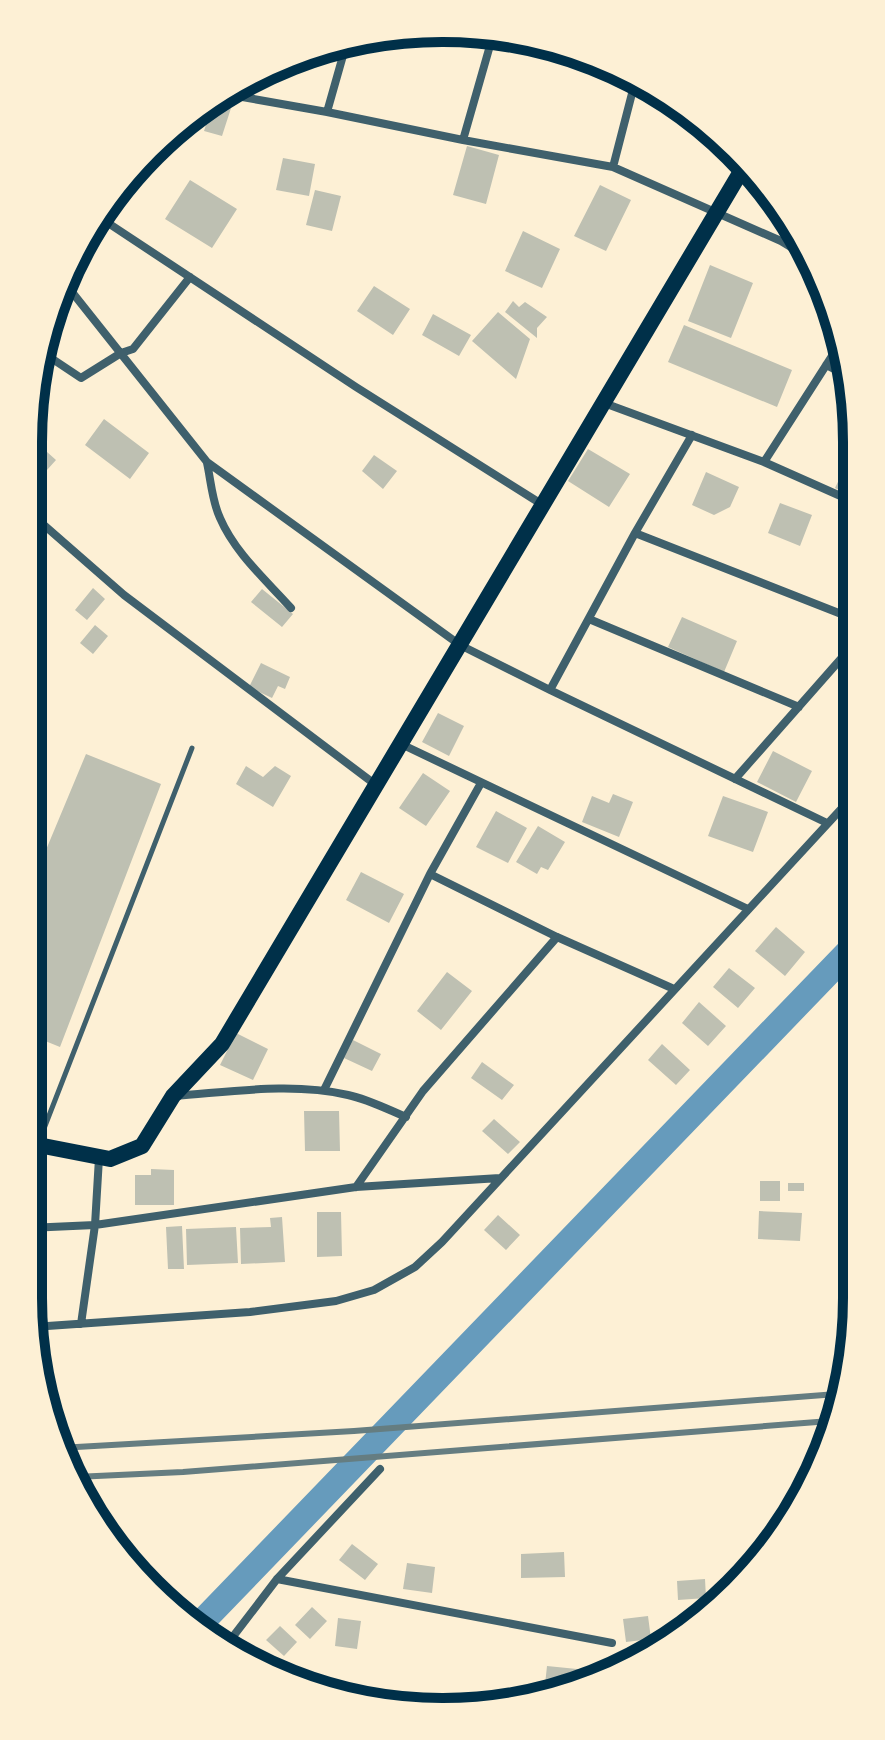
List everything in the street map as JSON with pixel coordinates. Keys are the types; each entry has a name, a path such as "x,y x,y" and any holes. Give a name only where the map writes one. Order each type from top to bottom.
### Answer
{"highway":[{"path":"42,1146 110,1159 142,1146 173,1096 222,1044 740,174"}],"street":[{"path":"463,140 490,45"},
{"path":"327,112 343,55"},
{"path":"613,167 633,90"},
{"path":"241,97 613,167 792,248"},
{"path":"107,223 356,387 543,505"},
{"path":"51,358 81,378 133,349 190,277"},
{"path":"71,291 207,462 460,645 827,823"},
{"path":"764,462 833,355"},
{"path":"826,365 836,370"},
{"path":"603,403 764,462 843,497"},
{"path":"550,690 692,435"},
{"path":"207,462 219,517 227,532 244,557 291,608"},
{"path":"42,523 124,595 376,785"},
{"path":"635,533 843,615"},
{"path":"589,619 799,707"},
{"path":"735,779 843,657"},
{"path":"400,744 748,909"},
{"path":"324,1090 430,874 481,783"},
{"path":"43,1326 250,1312 336,1301 374,1290 415,1267 442,1242 843,806"},
{"path":"430,874 557,937 674,989"},
{"path":"356,1187 423,1091 557,937"},
{"path":"173,1096 294,1088 324,1090 351,1095 406,1117"},
{"path":"81,1324 95,1225 99,1158"},
{"path":"42,1227 95,1225 356,1187 501,1178"},
{"path":"232,1638 277,1579 380,1469"},
{"path":"277,1579 612,1643"}],"lane":[{"path":"42,1122 192,748"}],"building":[{"path":"229,104 232,105 222,136 204,131 208,118"},
{"path":"467,146 499,155 486,204 453,195"},
{"path":"283,158 315,164 309,196 276,190"},
{"path":"190,180 237,209 212,248 165,219"},
{"path":"600,185 631,200 606,251 574,236"},
{"path":"315,190 341,196 332,231 306,225"},
{"path":"523,231 560,249 542,288 505,271"},
{"path":"710,265 753,283 731,338 688,321"},
{"path":"374,286 410,309 393,335 357,311"},
{"path":"513,301 519,307 525,302 547,317 537,328 537,338 505,312"},
{"path":"498,312 530,339 516,379 472,341"},
{"path":"433,314 471,335 459,356 422,335"},
{"path":"684,325 792,370 777,407 668,362"},
{"path":"104,419 149,453 130,479 85,445"},
{"path":"42,447 56,460 42,476"},
{"path":"588,449 630,474 609,507 568,481"},
{"path":"374,455 397,471 383,489 362,471"},
{"path":"843,471 843,492 835,488"},
{"path":"706,472 739,487 730,507 714,515 692,505"},
{"path":"780,503 812,515 800,546 768,533"},
{"path":"93,588 105,599 87,620 75,610"},
{"path":"262,589 293,614 282,627 251,602"},
{"path":"682,617 737,641 724,672 668,647"},
{"path":"95,625 108,636 93,654 80,643"},
{"path":"261,663 290,677 285,689 278,686 272,698 249,687"},
{"path":"438,713 464,726 449,756 422,742"},
{"path":"773,751 812,771 796,802 757,782"},
{"path":"86,754 161,784 60,1047 42,1040 42,859"},
{"path":"246,766 263,777 275,766 291,776 273,807 236,784"},
{"path":"423,773 450,791 426,826 399,808"},
{"path":"613,794 633,802 619,837 582,822 592,796 609,803"},
{"path":"723,796 768,812 753,852 708,836"},
{"path":"496,811 527,828 508,863 476,847"},
{"path":"538,826 565,842 548,870 541,867 537,874 516,862"},
{"path":"361,872 404,894 389,923 346,900"},
{"path":"776,927 805,952 785,976 755,951"},
{"path":"729,968 755,988 738,1008 713,987"},
{"path":"447,972 472,991 441,1030 417,1011"},
{"path":"699,1002 726,1026 708,1046 682,1023"},
{"path":"236,1033 268,1049 253,1080 220,1065"},
{"path":"353,1040 381,1054 372,1071 344,1058"},
{"path":"662,1044 690,1070 676,1085 648,1060"},
{"path":"482,1062 514,1085 502,1100 471,1078"},
{"path":"304,1111 339,1111 340,1151 305,1151"},
{"path":"494,1119 520,1142 508,1154 482,1131"},
{"path":"151,1169 174,1170 174,1205 135,1205 135,1175 151,1175"},
{"path":"760,1181 780,1181 780,1201 760,1201"},
{"path":"788,1183 804,1183 804,1191 788,1191"},
{"path":"759,1211 802,1213 800,1241 758,1239"},
{"path":"317,1212 341,1212 342,1256 317,1257"},
{"path":"498,1215 520,1235 506,1250 484,1230"},
{"path":"282,1217 285,1262 241,1264 240,1228 271,1227 270,1218"},
{"path":"182,1226 184,1269 168,1269 166,1227"},
{"path":"236,1227 238,1263 187,1265 186,1229"},
{"path":"352,1544 378,1564 365,1580 339,1560"},
{"path":"564,1552 565,1577 521,1578 521,1554"},
{"path":"407,1563 435,1567 432,1593 403,1589"},
{"path":"705,1579 706,1598 678,1600 677,1581"},
{"path":"312,1607 327,1621 310,1639 295,1625"},
{"path":"648,1616 651,1639 626,1642 623,1619"},
{"path":"338,1618 361,1621 357,1649 335,1646"},
{"path":"280,1626 297,1642 284,1656 266,1640"},
{"path":"547,1666 590,1670 571,1677 545,1684"}],"waterway":[{"path":"205,1619 843,957"}],"railway":[{"path":"71,1447 354,1431 831,1394"},
{"path":"84,1477 183,1472 823,1422"}]}
